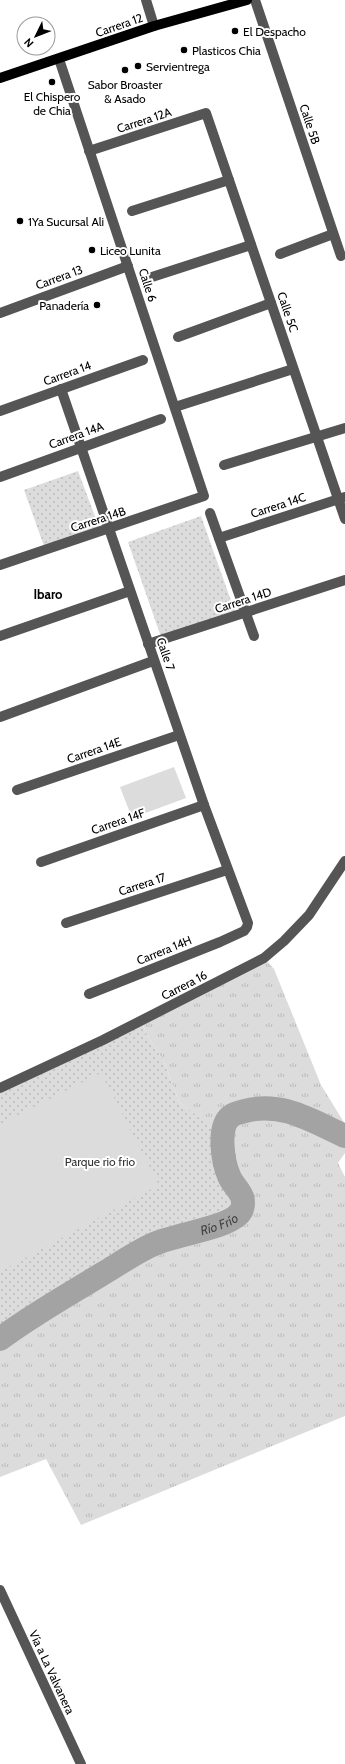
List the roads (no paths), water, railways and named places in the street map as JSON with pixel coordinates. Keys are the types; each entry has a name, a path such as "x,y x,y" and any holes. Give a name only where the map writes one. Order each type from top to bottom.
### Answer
{"main road":[{"name":"Carrera 12","path":"0,78 154,26 248,0"}],"street":[{"path":"146,0 154,26"},
{"name":"Calle 5B","path":"255,0 341,256"},
{"name":"Calle 6","path":"59,59 204,496"},
{"name":"Carrera 12A","path":"89,151 206,113"},
{"name":"Calle 5C","path":"206,113 317,437 342,498 345,519"},
{"path":"132,212 229,180"},
{"path":"280,254 333,234"},
{"path":"152,277 252,245"},
{"name":"Carrera 13","path":"0,313 128,266"},
{"path":"178,337 271,303"},
{"name":"Carrera 14","path":"0,411 143,360"},
{"path":"175,407 293,368"},
{"name":"Calle 7","path":"61,389 179,735 227,870 248,923 247,927"},
{"name":"Carrera 14A","path":"0,477 161,419"},
{"path":"224,465 345,428"},
{"name":"Carrera 14B","path":"0,565 109,530 204,496"},
{"name":"Carrera 14C","path":"220,538 342,498"},
{"path":"210,512 254,636"},
{"name":"Carrera 14D","path":"148,644 345,580"},
{"path":"0,636 130,591"},
{"path":"0,717 154,661"},
{"name":"Carrera 14E","path":"17,790 179,735"},
{"name":"Carrera 14F","path":"41,862 204,805"},
{"name":"Carrera 16","path":"0,1088 109,1036 264,958 284,941 309,915 345,861"},
{"name":"Carrera 17","path":"66,923 227,870"},
{"name":"Carrera 14H","path":"89,994 220,942 244,931 247,927"},
{"name":"Vía a La Valvanera","path":"0,1590 81,1764"}],"waterway":[{"name":"Río Frío","path":"0,1339 50,1305 147,1247 163,1240 222,1224 239,1214 242,1208 243,1199 229,1176 222,1145 224,1128 227,1121 236,1113 259,1109 284,1111 309,1119 345,1136"}],"place":[{"name":"El Despacho","path":"235,31"},
{"name":"Plasticos Chia","path":"184,50"},
{"name":"Servientrega","path":"138,66"},
{"name":"Sabor Broaster & Asado","path":"125,70"},
{"name":"El Chispero de Chia","path":"52,82"},
{"name":"1Ya Sucursal Ali","path":"20,221"},
{"name":"Liceo Lunita","path":"92,250"},
{"name":"Panadería","path":"97,305"}],"district":[{"name":"Ibaro","path":"48,594"}],"park label":[{"name":"Parque rio frio","path":"100,1161"}]}
